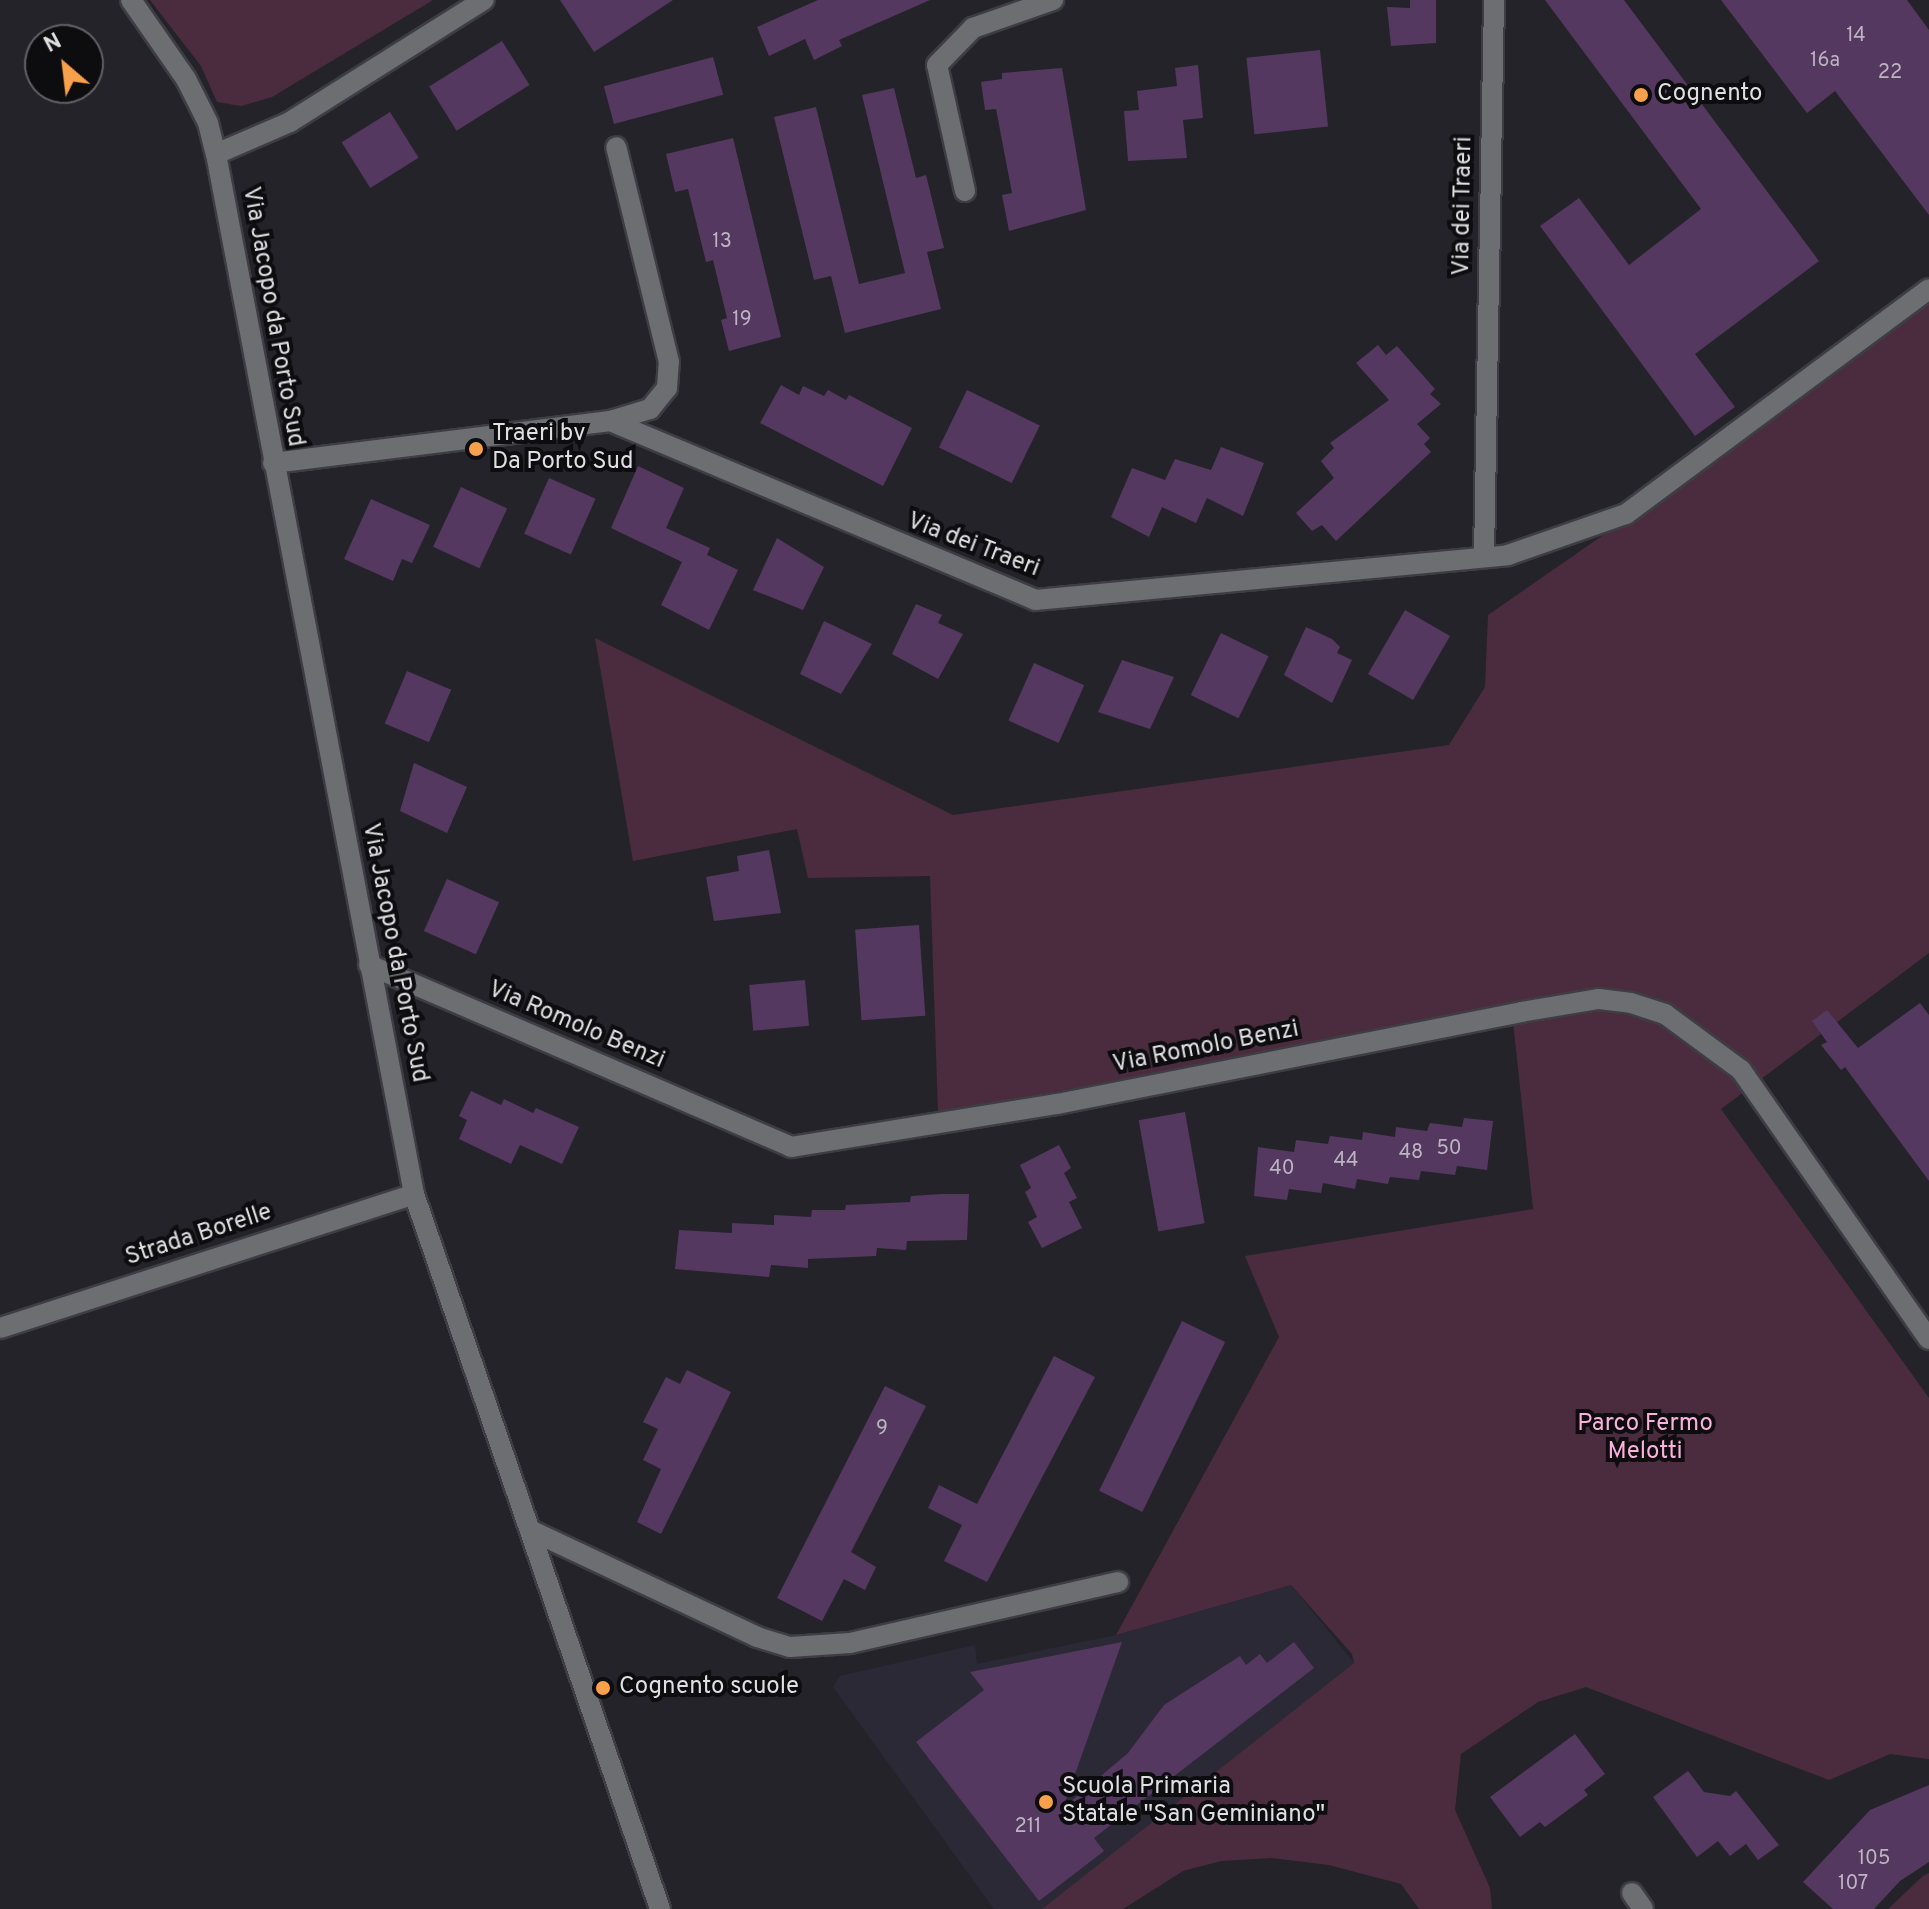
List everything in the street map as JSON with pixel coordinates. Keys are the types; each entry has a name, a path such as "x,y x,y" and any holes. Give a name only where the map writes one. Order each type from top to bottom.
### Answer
{"street":[{"name":"Via Jacopo da Porto Sud","path":"131,0 186,79 208,123 216,154 414,1194 660,1909"},
{"path":"216,154 290,122 484,0"},
{"path":"965,191 937,65 973,28 1053,0"},
{"name":"Via dei Traeri","path":"1484,556 1494,0"},
{"name":"Via dei Traeri","path":"273,463 610,421 650,409 667,388 669,362 616,147"},
{"name":"Via dei Traeri","path":"610,421 1035,600 1508,555 1626,514 1929,289"},
{"name":"Via Romolo Benzi","path":"369,965 791,1147 1057,1104 1521,1012 1599,999 1631,1003 1665,1014 1741,1070 1929,1339"},
{"name":"Strada Borelle","path":"0,1328 414,1194"},
{"path":"530,1530 757,1637 790,1647 850,1643 1118,1582"}],"shaded area":[{"name":"Scuola Primaria Statale \"San Geminiano\"","path":"1291,1585 1354,1663 1042,1909 994,1909 833,1687 840,1676 975,1645 977,1664 1116,1635"}],"green space":[{"path":"150,0 433,0 272,97 241,106 217,102 201,66"},
{"name":"Parco Fermo Melotti","path":"1929,297 1929,953 1721,1109 1929,1398 1929,1759 1890,1754 1829,1780 1586,1687 1538,1702 1461,1754 1455,1810 1490,1888 1492,1909 1419,1909 1401,1884 1329,1865 1272,1858 1221,1861 1183,1871 1123,1909 1042,1909 1354,1663 1352,1654 1291,1585 1116,1635 1279,1337 1245,1256 1533,1209 1512,1012 938,1112 930,876 808,878 797,829 633,861 595,638 953,815 1449,745 1485,687 1488,615 1661,495"},
{"path":"1929,1873 1929,1909 1888,1909 1923,1876"}],"building":[{"path":"560,0 673,0 594,52"},
{"path":"818,0 930,0 839,40 842,46 814,60 805,39 769,56 757,27"},
{"path":"1410,0 1436,0 1436,43 1391,46 1387,7 1410,8"},
{"path":"1545,0 1624,0 1819,261 1695,354 1735,407 1695,436 1540,226 1579,198 1629,265 1701,209"},
{"path":"1721,0 1907,0 1929,30 1929,215 1835,91 1807,113"},
{"path":"502,41 530,85 457,131 429,87"},
{"path":"1320,50 1328,127 1254,134 1246,58"},
{"path":"713,57 723,95 614,124 604,86"},
{"path":"1198,65 1203,118 1183,120 1187,158 1128,161 1124,111 1139,110 1137,91 1177,86 1175,68"},
{"path":"1062,68 1086,210 1009,231 1002,195 1012,193 996,109 985,110 981,82 1002,79 1002,73"},
{"path":"894,88 916,178 926,175 944,248 927,252 941,309 845,333 831,276 814,280 774,117 816,107 859,284 905,273 862,95"},
{"path":"390,112 419,158 370,188 342,142"},
{"path":"733,138 781,337 729,351 721,320 727,318 713,260 706,262 688,189 675,192 666,154"},
{"path":"1378,345 1386,355 1397,346 1435,389 1430,394 1441,404 1417,424 1430,438 1424,444 1431,452 1336,541 1322,525 1312,531 1296,513 1334,478 1321,461 1334,448 1330,443 1389,400 1356,363"},
{"path":"781,385 799,395 803,386 824,396 828,390 846,400 849,395 912,428 883,486 760,423"},
{"path":"967,390 1040,426 1012,483 939,448"},
{"path":"1221,447 1264,463 1243,516 1207,498 1196,523 1162,507 1149,537 1111,517 1132,468 1165,480 1175,459 1211,470"},
{"path":"638,466 684,488 666,528 710,548 707,555 738,570 709,630 661,605 682,562 611,528"},
{"path":"549,478 596,499 571,554 524,534"},
{"path":"461,487 507,509 479,568 433,547"},
{"path":"371,499 430,525 412,563 402,559 393,581 344,559"},
{"path":"777,538 824,567 803,610 753,590"},
{"path":"916,604 942,615 938,623 963,634 938,679 892,654"},
{"path":"1405,610 1450,636 1413,700 1368,674"},
{"path":"824,621 872,644 841,694 800,674"},
{"path":"1306,627 1332,639 1340,647 1337,653 1352,660 1332,703 1284,675"},
{"path":"1221,633 1269,656 1238,718 1191,695"},
{"path":"1122,660 1174,677 1150,729 1098,712"},
{"path":"1034,663 1084,685 1059,743 1008,721"},
{"path":"407,671 451,690 429,742 385,723"},
{"path":"414,763 467,787 447,833 400,811"},
{"path":"769,850 781,913 714,921 706,877 739,871 737,856"},
{"path":"447,879 499,902 476,954 424,931"},
{"path":"919,925 925,1016 862,1020 855,929"},
{"path":"805,980 809,1026 753,1031 749,985"},
{"path":"1920,1003 1929,1015 1929,1181 1845,1067 1841,1070 1821,1045 1827,1042 1812,1021 1827,1010 1858,1048"},
{"path":"471,1091 501,1105 504,1099 533,1113 536,1108 579,1127 562,1164 520,1145 511,1164 459,1139 467,1120 459,1116"},
{"path":"1185,1112 1205,1223 1158,1231 1139,1120"},
{"path":"1464,1118 1493,1121 1487,1170 1457,1166 1455,1175 1421,1171 1419,1180 1390,1177 1388,1184 1357,1179 1355,1189 1323,1183 1321,1193 1289,1189 1287,1200 1254,1196 1258,1147 1294,1152 1296,1140 1328,1144 1330,1136 1362,1140 1363,1132 1395,1137 1396,1127 1427,1131 1430,1123 1462,1127"},
{"path":"1059,1145 1071,1168 1064,1173 1077,1198 1069,1202 1082,1228 1042,1248 1028,1222 1037,1217 1025,1192 1031,1188 1020,1165"},
{"path":"969,1194 967,1240 907,1241 906,1250 877,1248 876,1256 808,1259 808,1268 771,1265 769,1277 675,1269 679,1230 732,1233 732,1223 774,1225 774,1215 811,1217 812,1210 845,1210 846,1205 910,1202 911,1196"},
{"path":"1182,1321 1225,1342 1142,1512 1099,1491"},
{"path":"1054,1356 1095,1377 987,1582 944,1561 962,1525 928,1508 939,1485 977,1504"},
{"path":"687,1370 731,1392 661,1534 637,1522 661,1469 643,1460 658,1429 643,1422 666,1377 680,1384"},
{"path":"885,1386 926,1406 851,1552 876,1567 865,1590 844,1579 822,1621 777,1598"},
{"path":"1122,1642 1063,1808 1128,1753 1164,1705 1240,1656 1246,1665 1260,1654 1267,1663 1294,1642 1314,1668 1094,1838 1104,1851 1039,1901 916,1742 984,1690 970,1672"},
{"path":"1575,1734 1605,1774 1584,1790 1588,1795 1545,1827 1540,1822 1520,1837 1490,1797"},
{"path":"1688,1771 1704,1792 1730,1796 1736,1791 1779,1845 1758,1860 1746,1844 1730,1856 1718,1841 1697,1857 1653,1797"},
{"path":"1929,1785 1929,1862 1900,1881 1874,1909 1833,1909 1803,1882 1870,1810"}],"place":[{"name":"Cognento","path":"1641,95"},
{"name":"Traeri bv Da Porto Sud","path":"476,449"},
{"name":"Cognento scuole","path":"603,1688"},
{"name":"Scuola Primaria Statale \"San Geminiano\"","path":"1046,1802"}]}
